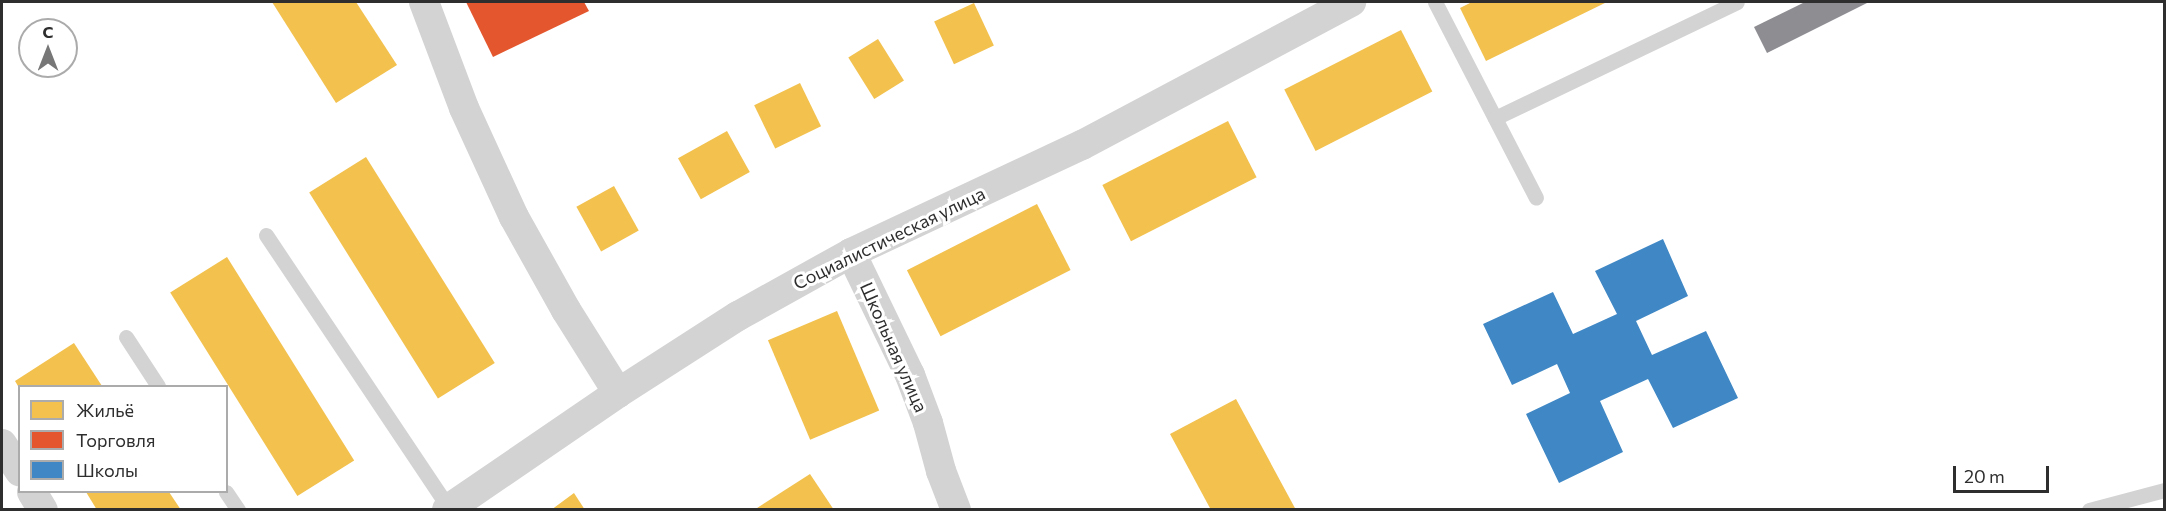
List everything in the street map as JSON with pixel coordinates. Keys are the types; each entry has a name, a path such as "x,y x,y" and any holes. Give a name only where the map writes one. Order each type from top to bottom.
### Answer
{"street":[{"path":"424,2 464,108 514,217 566,310 618,393"},
{"name":"Социалистическая улица","path":"449,509 618,393 738,316 851,253 1082,145 1351,2"},
{"name":"Школьная улица","path":"851,253 910,375 956,510"},
{"path":"2,444 18,469"},
{"path":"33,493 43,510"}],"lane":[{"path":"1435,2 1536,198"},
{"path":"1495,118 1737,2"},
{"path":"266,235 449,509"},
{"path":"126,337 157,385"},
{"path":"2090,510 2164,490"},
{"path":"227,493 238,510"}],"building: Жильё":[{"path":"272,2 356,2 397,65 336,103"},
{"path":"1472,2 1607,2 1486,61 1460,8"},
{"path":"974,3 994,46 954,64 934,22"},
{"path":"1401,30 1432,91 1316,151 1284,89"},
{"path":"878,39 904,81 874,99 848,58"},
{"path":"800,83 821,126 775,148 754,105"},
{"path":"1228,121 1257,177 1131,241 1102,185"},
{"path":"727,131 750,172 701,199 678,158"},
{"path":"366,157 495,363 438,399 309,193"},
{"path":"614,186 639,231 601,251 576,207"},
{"path":"1037,204 1071,270 941,336 907,270"},
{"path":"227,257 354,461 297,496 170,293"},
{"path":"837,311 879,410 810,440 768,340"},
{"path":"74,343 101,385 18,386 15,381"},
{"path":"1236,399 1296,510 1211,510 1170,434"},
{"path":"810,474 834,510 754,510"},
{"path":"87,493 170,493 181,510 97,510"},
{"path":"574,493 585,510 551,510"}],"building: Торговля":[{"path":"466,2 584,2 589,11 493,57"}],"building: Школы":[{"path":"1663,239 1688,296 1636,321 1652,355 1706,331 1738,398 1673,428 1648,379 1600,401 1623,452 1559,483 1526,414 1570,393 1557,364 1512,385 1483,324 1553,292 1573,334 1617,314 1595,271"}],"building: Промзона":[{"path":"1805,2 1869,2 1767,53 1754,27"}]}
